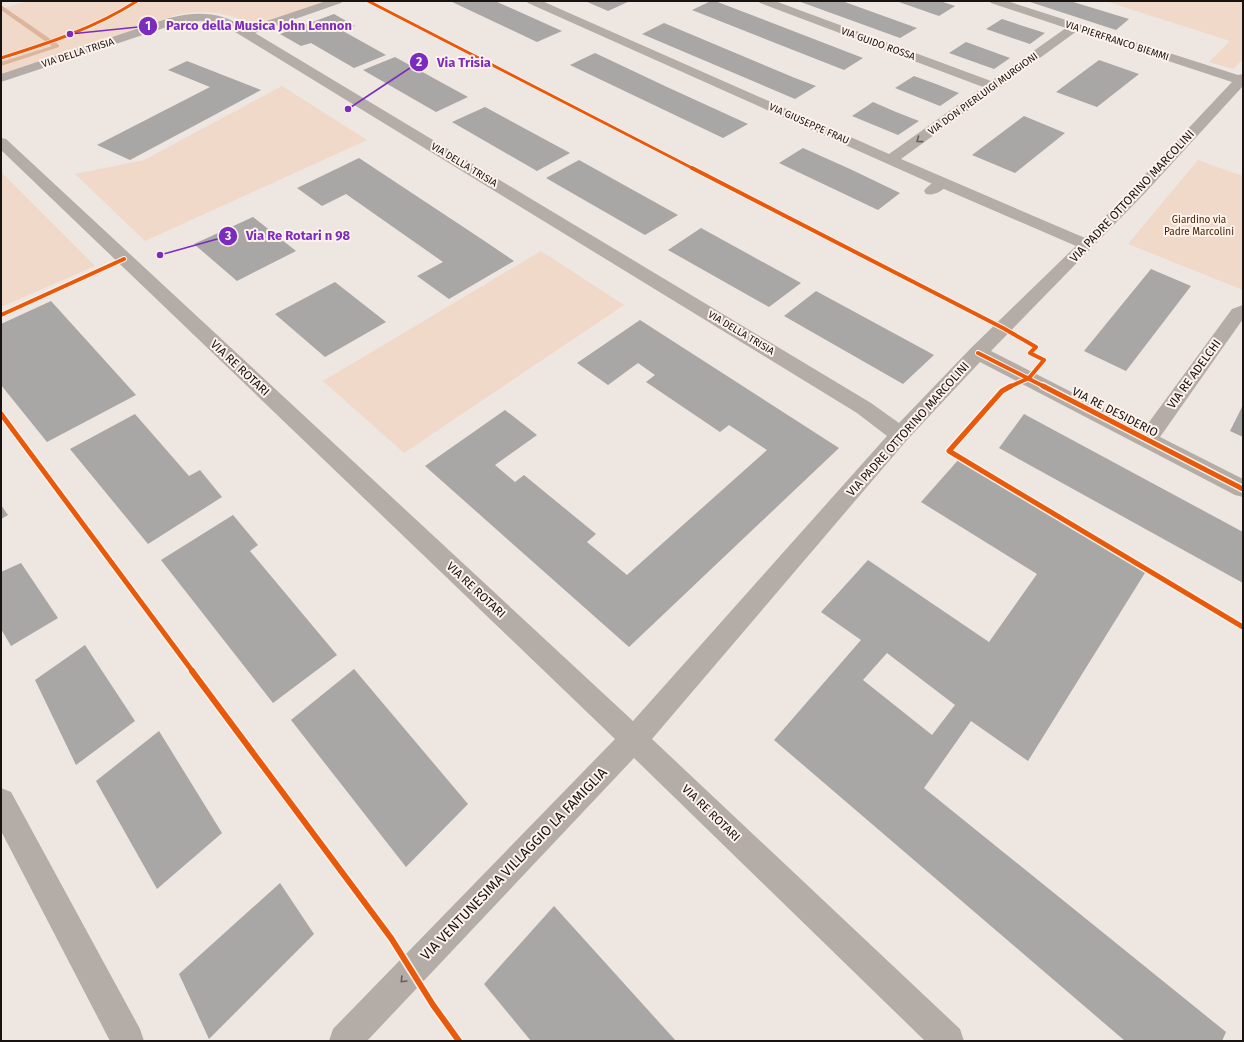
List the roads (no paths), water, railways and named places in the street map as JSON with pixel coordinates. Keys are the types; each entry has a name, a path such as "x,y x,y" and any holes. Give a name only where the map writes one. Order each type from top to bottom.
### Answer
{"street":[{"path":"246,32 337,1"},
{"name":"VIA GIUSEPPE FRAU","path":"532,1 890,160 936,187 1087,245"},
{"name":"VIA GUIDO ROSSA","path":"764,1 993,86"},
{"name":"VIA PIERFRANCO BIEMMI","path":"995,1 1241,79"},
{"name":"VIA DELLA TRISIA","path":"1,78 173,21 187,18 214,17 226,21 857,404 900,435"},
{"name":"VIA DON PIERLUIGI MURGIONI","path":"890,160 1075,27"},
{"name":"VIA PADRE OTTORINO MARCOLINI","path":"634,739 900,435 978,352 1087,245 1140,190 1241,79"},
{"name":"VIA RE ROTARI","path":"1,142 9,160 634,739 948,1041"},
{"name":"VIA RE ADELCHI","path":"1147,440 1238,313 1243,311"},
{"name":"VIA RE DESIDERIO","path":"978,352 1243,489"},
{"name":"VIA VENTUNESIMA VILLAGGIO LA FAMIGLIA","path":"345,1041 634,739"},
{"path":"1,802 128,1041"}],"waterway":[{"path":"1,7 57,46 1,64"}],"place":[{"name":"Parco della Musica John Lennon","path":"70,34"},
{"name":"Via Trisia","path":"348,109"},
{"name":"Via Re Rotari n 98","path":"160,255"}],"park label":[{"name":"Giardino via Padre Marcolini","path":"1199,226"}]}
